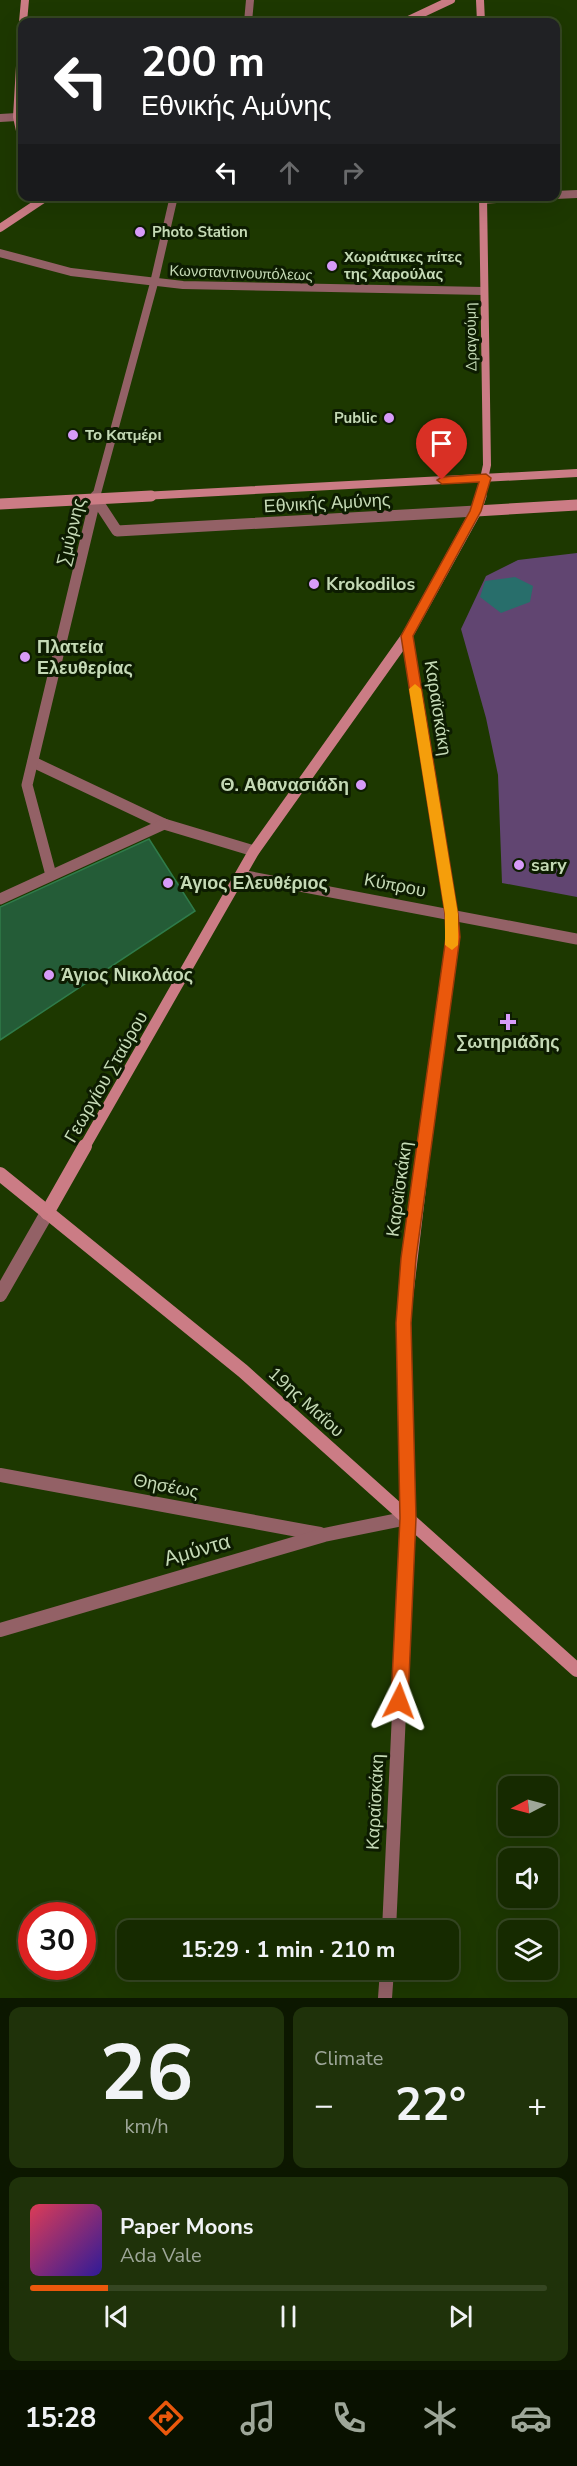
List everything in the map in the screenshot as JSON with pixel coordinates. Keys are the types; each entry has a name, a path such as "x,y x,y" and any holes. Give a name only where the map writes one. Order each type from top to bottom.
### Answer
{"main road":[{"path":"23,18 25,0"},
{"path":"412,18 450,0"},
{"path":"480,0 481,18"},
{"path":"18,100 18,122"},
{"path":"0,228 40,201"},
{"name":"Δραγούμη","path":"483,201 486,478"},
{"name":"Εθνικής Αμύνης","path":"0,504 577,473"},
{"path":"241,875 254,851 407,636 476,511 486,478"},
{"name":"Εθνικής Αμύνης","path":"476,511 577,506"},
{"name":"Καραϊσκάκη","path":"407,636 452,914 453,937 409,1258 403,1323 408,1518"},
{"name":"Γεωργίου Σταύρου","path":"47,1213 241,875"},
{"name":"19ης Μαΐου","path":"0,1174 234,1364 577,1670"}],"street":[{"path":"248,18 250,0"},
{"path":"0,118 17,117"},
{"path":"560,195 577,194"},
{"name":"Σμύρνης","path":"51,875 27,785 96,499 154,283 173,201"},
{"name":"Κωνσταντινουπόλεως","path":"0,253 71,272 154,283 222,288 484,291"},
{"name":"Εθνικής Αμύνης","path":"96,499 117,531 476,511"},
{"path":"33,762 164,824 254,851"},
{"path":"0,899 164,824"},
{"name":"Κύπρου","path":"241,875 577,939"},
{"name":"Γεωργίου Σταύρου","path":"0,1295 47,1213"},
{"name":"Θησέως","path":"0,1475 324,1535"},
{"name":"Αμύντα","path":"0,1630 324,1535 408,1518"},
{"name":"Καραϊσκάκη","path":"388,1920 408,1518"},
{"path":"385,1998 386,1980"}],"shaded area":[{"path":"577,553 577,897 502,883 498,775 486,718 461,629 486,576 518,560"}],"water":[{"path":"515,577 533,586 530,602 501,613 480,597 485,581"}],"building":[{"name":"Άγιος Νικολάος","path":"149,839 195,911 0,1040 0,907"}],"slow traffic":[{"path":"415,689 452,914 452,945"}],"place":[{"name":"Photo Station","path":"140,232"},
{"name":"Χωριάτικες πίτες της Χαρούλας","path":"332,266"},
{"name":"Public","path":"389,418"},
{"name":"Το Κατμέρι","path":"73,435"},
{"name":"Krokodilos","path":"314,584"},
{"name":"Πλατεία Ελευθερίας","path":"25,657"},
{"name":"Θ. Αθανασιάδη","path":"361,785"},
{"name":"sary","path":"519,865"},
{"name":"Άγιος Ελευθέριος","path":"168,883"},
{"name":"Άγιος Νικολάος","path":"49,975"},
{"name":"Σωτηριάδης","path":"508,1022"}],"route":[{"path":"399,1701 408,1518 403,1323 409,1258 453,937 452,914 407,636 476,511 486,478 442,480"}]}
